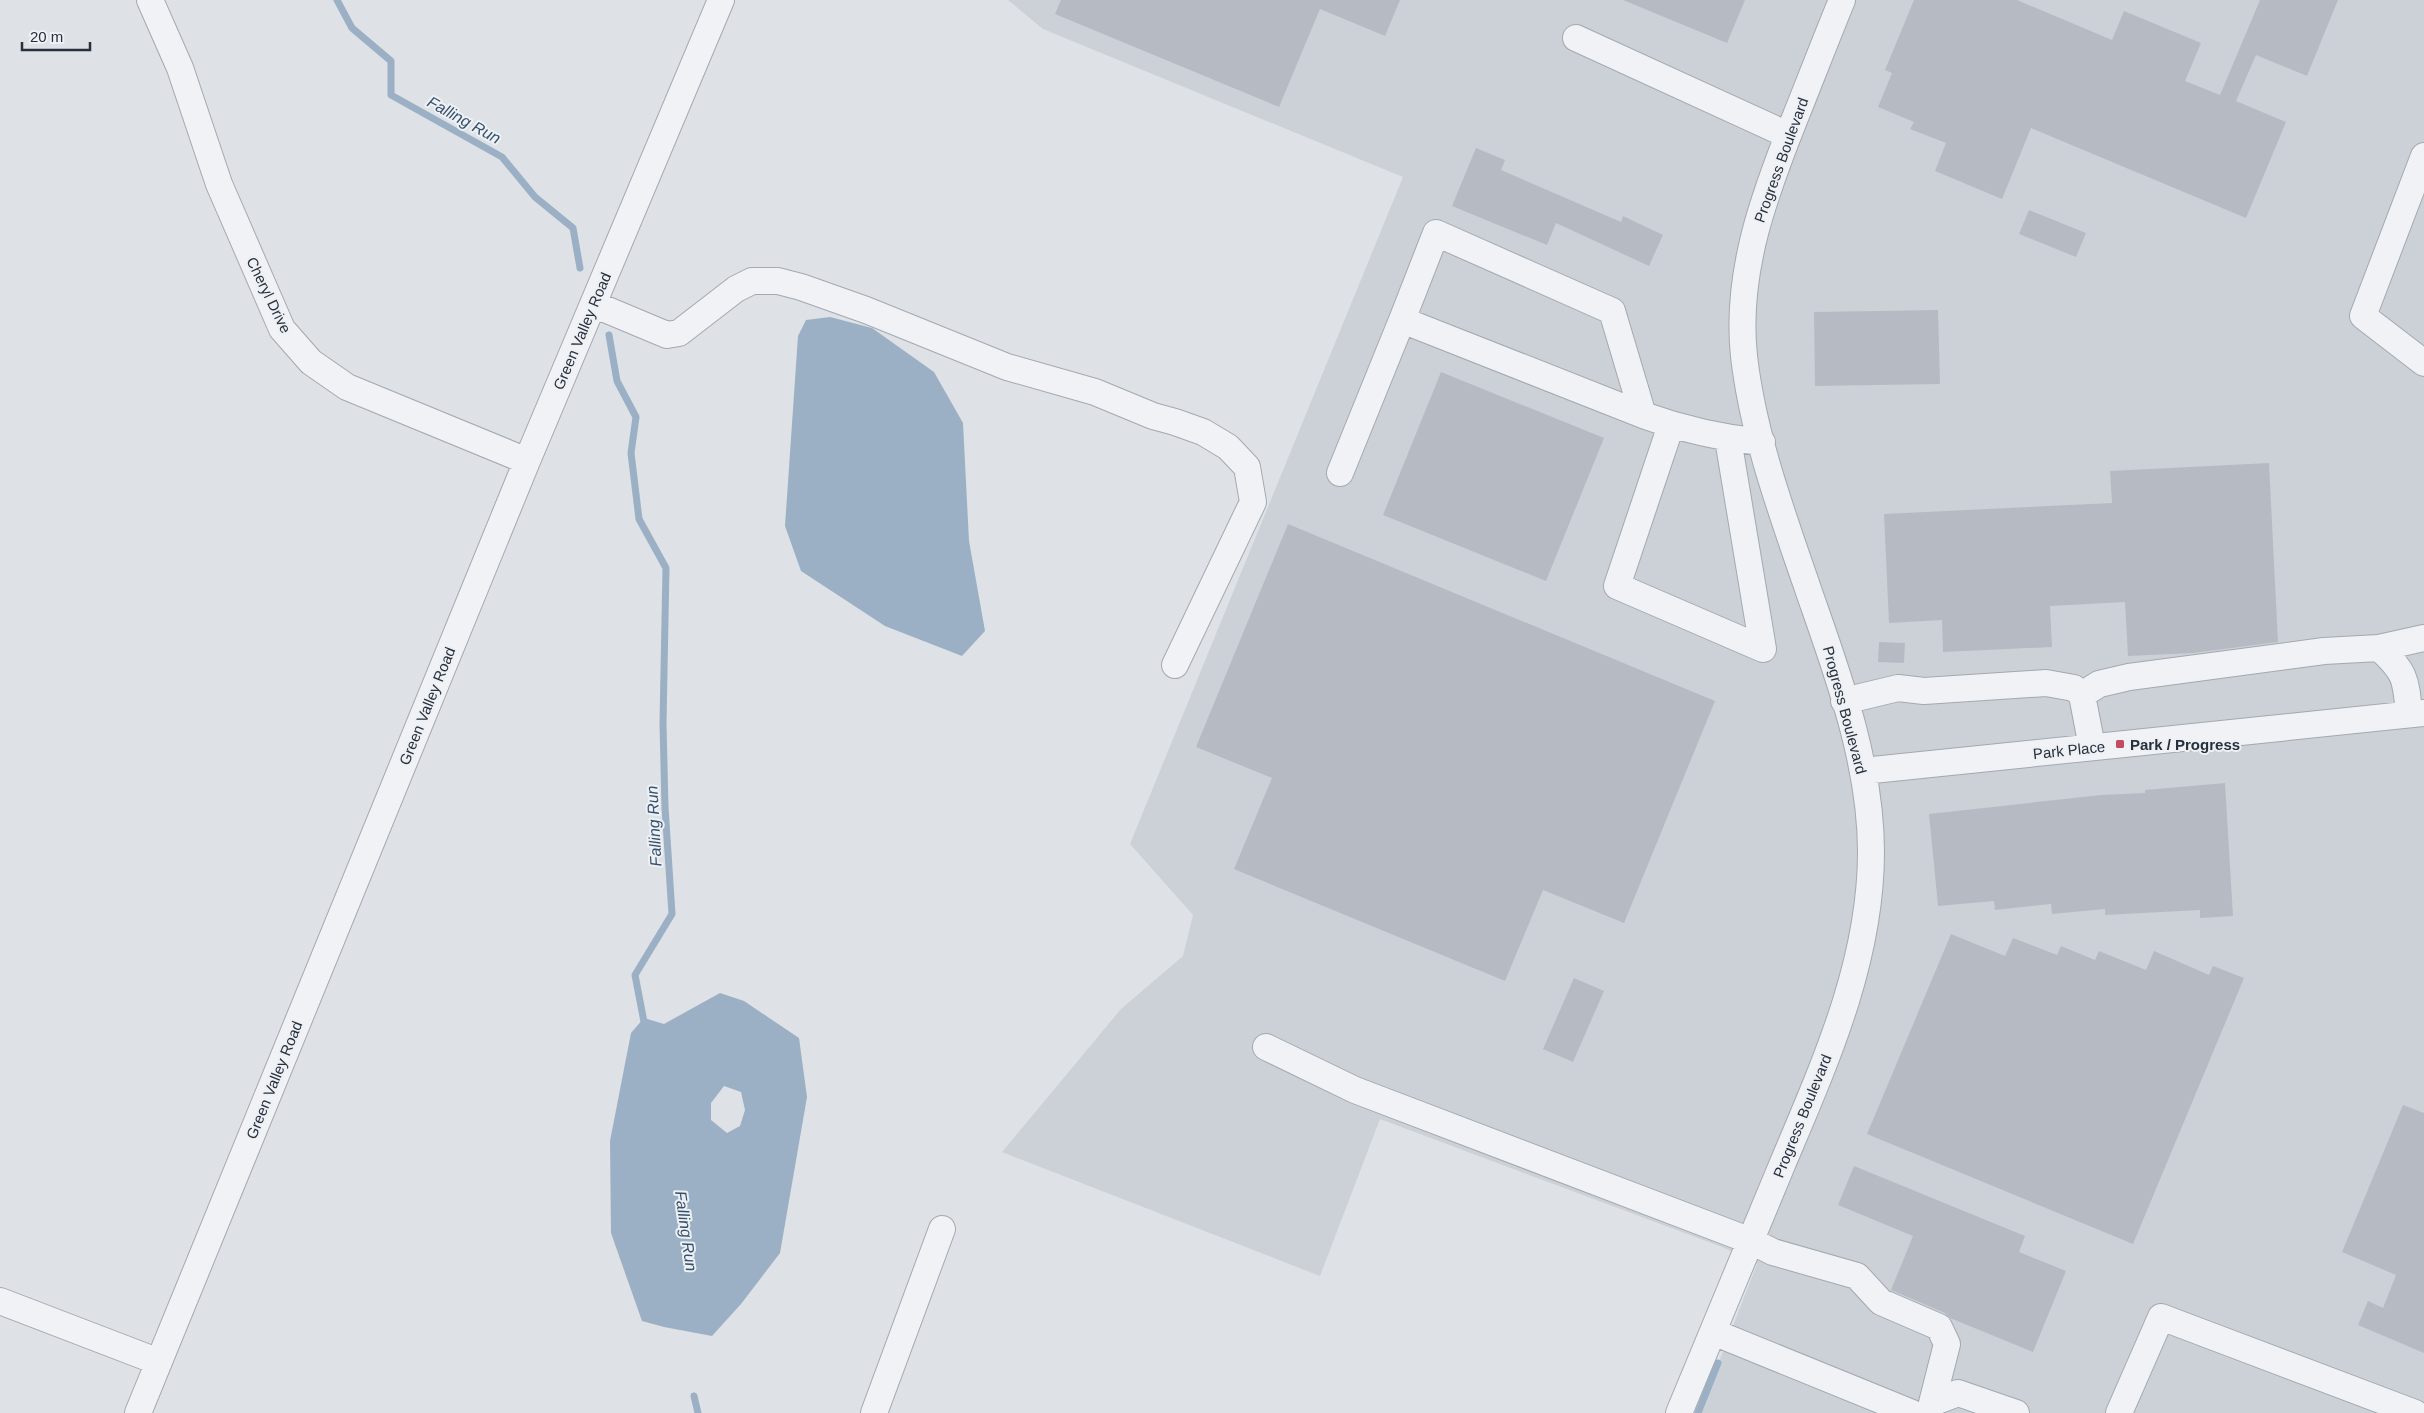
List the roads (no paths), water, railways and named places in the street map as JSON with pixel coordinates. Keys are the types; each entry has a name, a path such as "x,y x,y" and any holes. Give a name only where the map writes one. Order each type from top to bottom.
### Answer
{"street":[{"name":"Cheryl Drive","path":"150,0 180,68 219,184 282,329 312,362 346,387 527,461"},
{"name":"Green Valley Road","path":"138,1413 527,461 721,0"},
{"name":"Progress Boulevard","path":"1679,1413 1836,1030 1860,953 1871,881 1869,812 1863,771 1844,701 1791,540 1762,442 1749,389 1744,352 1743,315 1752,243 1773,173 1842,0"},
{"path":"1576,38 1788,135"},
{"path":"2424,156 2363,316 2424,363"},
{"path":"1340,473 1436,233 1612,311 1643,415"},
{"path":"593,304 667,335 679,333 736,289 752,281 778,280 857,307 1007,367 1095,392 1154,416 1203,432 1228,447 1247,466 1252,502 1175,665"},
{"path":"1402,320 1671,425 1728,439 1762,442"},
{"path":"1671,425 1617,586 1763,649 1728,439"},
{"path":"2082,695 2100,684 2129,678 2324,651 2379,648 2424,638"},
{"path":"2379,648 2397,664 2406,682 2416,713"},
{"path":"1844,701 1898,688 1924,691 2046,683 2074,688 2082,695 2092,747"},
{"name":"Park Place","path":"1863,771 2416,713"},
{"path":"1266,1047 1355,1090 1751,1241 1773,1252 1856,1276 1881,1302 1939,1327 1947,1344 1924,1410"},
{"path":"874,1413 942,1229"},
{"path":"0,1301 159,1362"},
{"path":"2119,1413 2161,1317 2415,1413"},
{"path":"1713,1332 1924,1410 1958,1393 2016,1413"}],"water":[{"path":"830,317 872,328 934,372 963,423 969,541 985,631 962,656 885,626 801,571 785,526 798,336 806,320"},
{"path":"720,993 744,1001 799,1038 807,1097 780,1253 741,1304 712,1336 642,1321 611,1233 610,1141 631,1033 644,1018 664,1024","holes":["724,1086 741,1092 745,1110 740,1126 727,1133 711,1120 711,1103"]}],"waterway":[{"name":"Falling Run","path":"337,0 352,28 391,61 391,95 502,157 535,197 573,228 580,268"},
{"name":"Falling Run","path":"609,335 617,381 636,417 631,453 639,519 666,568 663,723 665,807 672,914 635,975 645,1027"},
{"path":"1698,1413 1718,1363"},
{"name":"Falling Run","path":"694,1396 698,1413"}],"place":[{"name":"Park / Progress","path":"2120,744"}]}
